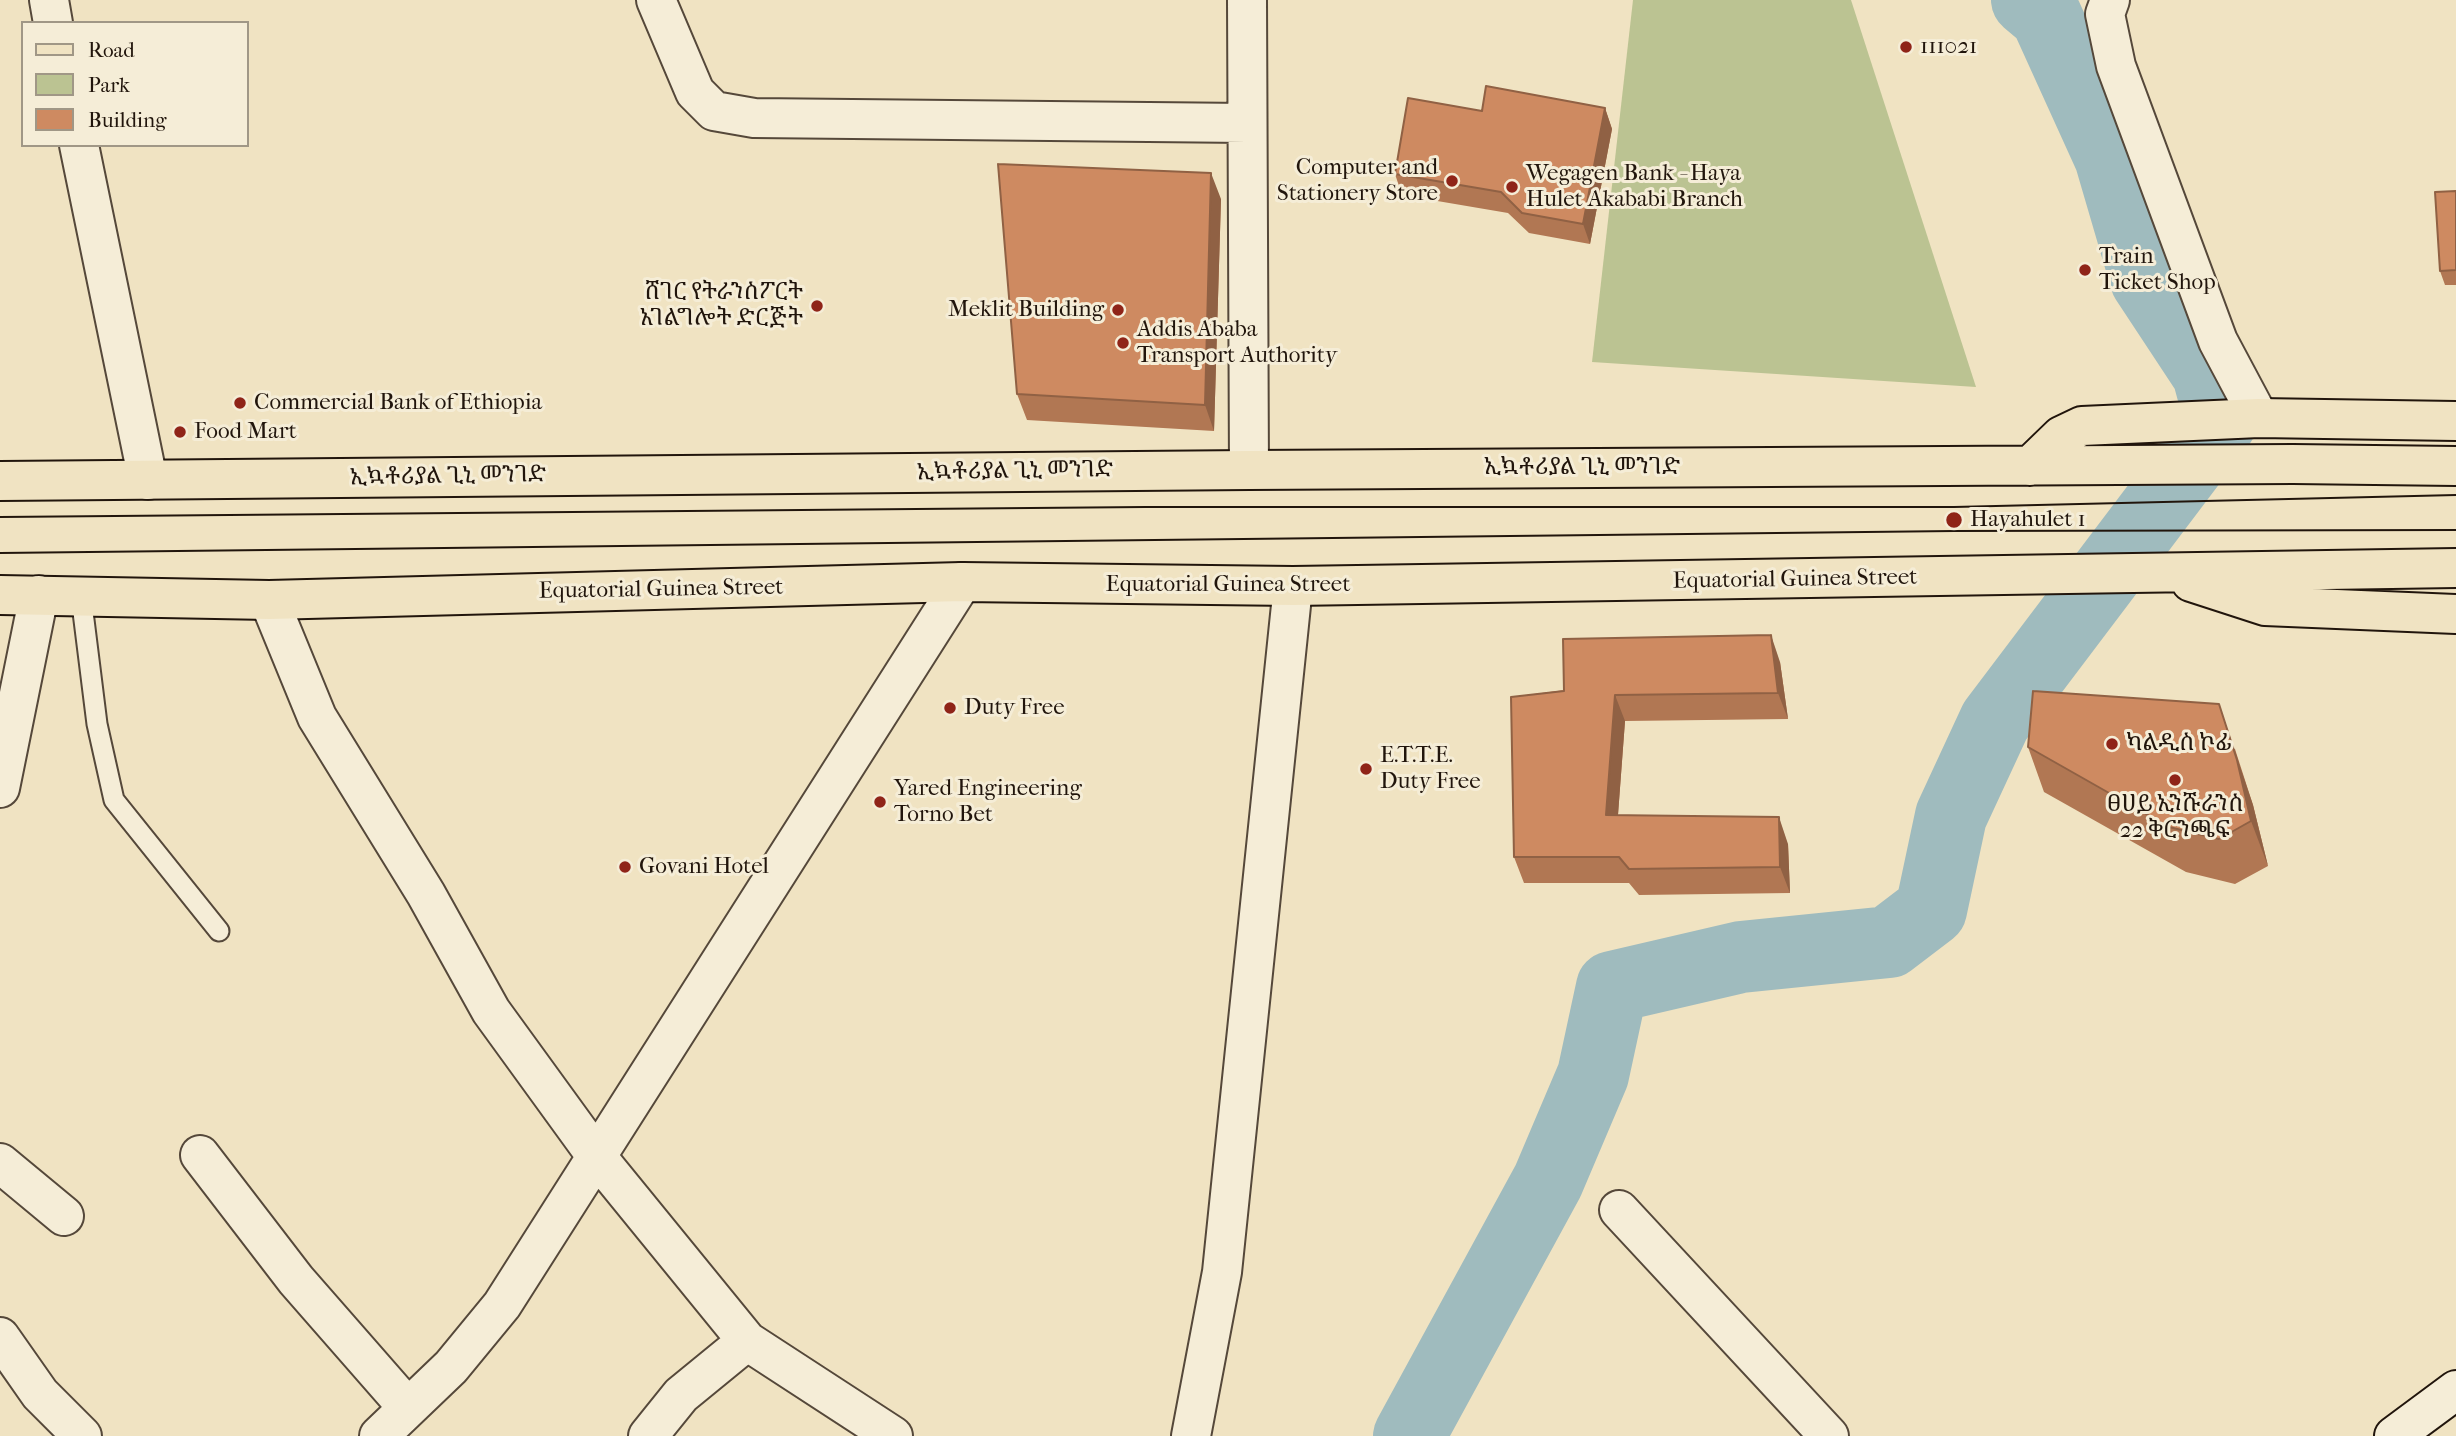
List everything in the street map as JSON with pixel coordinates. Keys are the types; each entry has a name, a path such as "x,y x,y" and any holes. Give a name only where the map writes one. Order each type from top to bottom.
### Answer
{"main road":[{"path":"2030,466 2062,436 2082,426 2246,419 2456,421"},
{"path":"2030,466 2456,466"},
{"name":"ኢኳቶሪያል ጊኒ መንገድ","path":"0,481 2030,466"},
{"name":"Equatorial Guinea Street","path":"0,595 270,600 962,582 1293,586 2042,577 2302,569 2456,568"},
{"path":"2169,574 2264,606 2456,614"}],"street":[{"path":"49,0 53,21"},
{"path":"656,0 695,92 714,111 754,118 1247,123"},
{"path":"1247,0 1249,470"},
{"path":"2110,0 2105,14 2116,66 2246,419"},
{"path":"79,147 148,480"},
{"path":"379,1436 451,1367 502,1305 962,582"},
{"path":"1191,1436 1222,1272 1293,586"},
{"path":"0,788 39,595"},
{"path":"270,600 317,717 426,894 491,1012 597,1157 747,1340 842,1423 893,1436"},
{"path":"200,1155 296,1280 408,1408"},
{"path":"0,1163 64,1216"},
{"path":"1619,1210 1829,1436"},
{"path":"0,1337 40,1394 82,1436"},
{"path":"648,1436 681,1395 747,1340"},
{"path":"2393,1436 2456,1390"}],"lane":[{"path":"81,596 97,724 114,800 219,931"}],"green space":[{"path":"1633,0 1851,0 1976,387 1592,362"}],"building":[{"path":"1486,86 1605,108 1583,224 1522,213 1501,192 1395,174 1408,98 1482,111"},
{"name":"Meklit Building","path":"998,164 1211,173 1205,405 1017,394"},
{"path":"2456,191 2456,270 2440,271 2435,192"},
{"path":"1771,635 1778,693 1615,695 1606,815 1779,817 1780,867 1629,869 1619,857 1514,857 1511,697 1564,691 1563,639"},
{"path":"2033,691 2219,704 2237,760 2251,821 2219,839 2169,827 2028,747"}],"waterway":[{"path":"1409,1436 1548,1181 1593,1075 1612,987 1741,957 1889,942 1931,910 1951,816 1995,721 2221,422 2208,374 2146,280 2110,157 2046,16 2027,0"}],"tram line":[{"path":"0,517 1145,507 1954,507 2456,495"},
{"path":"0,553 1954,531 2456,530"}],"place":[{"name":"111021","path":"1906,47"},
{"name":"Computer and Stationery Store","path":"1452,181"},
{"name":"Wegagen Bank - Haya Hulet Akababi Branch","path":"1512,187"},
{"name":"Train Ticket Shop","path":"2085,270"},
{"name":"ሸገር የትራንስፖርት አገልግሎት ድርጅት","path":"817,306"},
{"name":"Meklit Building","path":"1118,310"},
{"name":"Addis Ababa Transport Authority","path":"1123,343"},
{"name":"Commercial Bank of Ethiopia","path":"240,403"},
{"name":"Food Mart","path":"180,432"},
{"name":"Hayahulet 1","path":"1954,520"},
{"name":"Duty Free","path":"950,708"},
{"name":"ካልዲስ ኮፊ","path":"2112,744"},
{"name":"E.T.T.E. Duty Free","path":"1366,769"},
{"name":"ፀሀይ ኢንሹራንስ 22 ቅርንጫፍ","path":"2175,780"},
{"name":"Yared Engineering Torno Bet","path":"880,802"},
{"name":"Govani Hotel","path":"625,867"}]}
